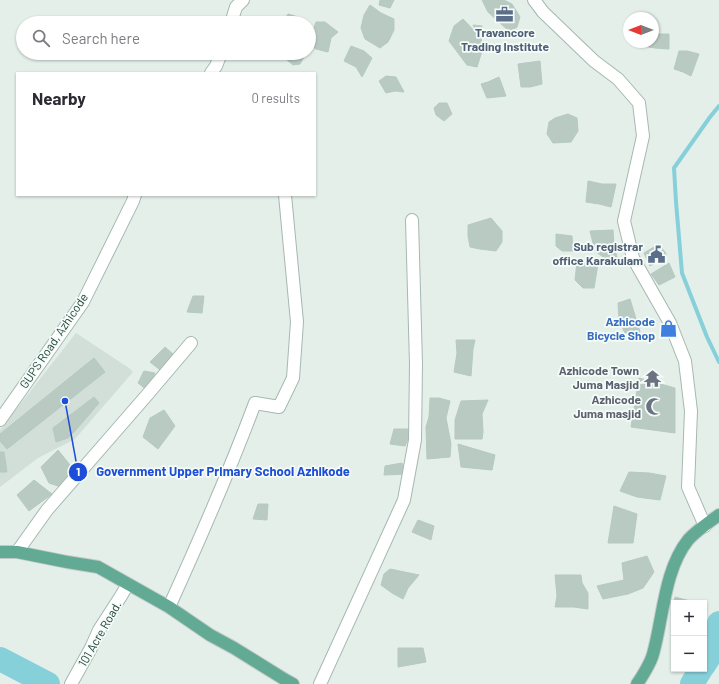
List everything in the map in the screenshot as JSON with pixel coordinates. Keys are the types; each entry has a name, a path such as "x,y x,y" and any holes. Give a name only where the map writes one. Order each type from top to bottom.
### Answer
{"main road":[{"path":"637,684 653,656 670,577 677,557 688,540 719,515"},
{"path":"0,552 18,552 98,567 169,606 210,635 293,684"}],"street":[{"path":"233,16 236,7 243,0"},
{"path":"534,0 543,12 594,61 618,79 640,103 643,136 624,221 633,258 670,323 685,361 691,411 688,487 705,526"},
{"path":"212,72 218,60"},
{"name":"GUPS Road, Azhicode","path":"0,420 83,302 135,196"},
{"path":"169,606 212,512 255,403 279,407 293,378 297,322 285,196"},
{"path":"320,684 404,500 415,440 416,364 412,220"},
{"path":"18,552 47,510 191,343"},
{"name":"101 Acre Road.","path":"71,684 91,648 98,630 128,584"}],"shaded area":[{"path":"76,333 133,372 75,439 38,458 0,487 0,430"}],"building":[{"path":"380,0 394,0 390,8 379,5"},
{"name":"Travancore Trading Institute","path":"482,0 504,0 512,4 520,17 517,27 510,32 488,12"},
{"path":"370,5 381,13 394,19 394,30 388,42 380,48 365,39 361,28 364,15"},
{"path":"463,19 479,36 473,25 482,26 482,51 477,67 467,65 449,41 454,26"},
{"path":"316,22 325,22 338,32 331,38 328,52 316,49"},
{"path":"659,34 669,34 669,49 655,48 659,48"},
{"path":"351,46 364,51 372,58 362,77 356,67 344,61"},
{"path":"679,51 699,54 691,76 674,69"},
{"path":"287,60 302,60 300,64 293,65"},
{"path":"540,61 542,84 530,87 521,87 518,64"},
{"path":"386,76 396,77 404,92 395,91 386,93 379,81"},
{"path":"499,77 506,96 487,98 481,84"},
{"path":"439,103 447,103 452,114 444,121 436,115 434,108"},
{"path":"568,114 577,118 578,131 571,142 553,143 547,134 549,122 555,118"},
{"path":"588,181 602,184 616,184 611,207 586,202"},
{"path":"491,218 502,231 502,242 496,251 470,247 468,225"},
{"path":"613,230 614,247 618,260 607,260 595,251 590,231"},
{"path":"556,234 572,236 573,251 562,251 556,246"},
{"name":"Sub registrar office Karakulam","path":"659,244 667,255 650,266 644,253"},
{"path":"577,262 598,264 594,288 583,288 575,280"},
{"path":"669,263 675,277 659,285 651,274"},
{"path":"193,296 204,296 202,313 187,312"},
{"path":"630,299 640,332 625,333 619,321 618,303"},
{"path":"456,340 475,340 471,376 454,372 457,353"},
{"path":"165,347 173,354 164,373 150,362"},
{"path":"94,358 105,372 7,449 0,441 0,434"},
{"path":"144,371 155,373 147,390 138,383"},
{"name":"Azhicode Juma masjid","path":"639,378 675,388 675,433 631,427"},
{"path":"94,397 99,403 68,438 56,442 53,428"},
{"path":"430,398 439,398 450,401 446,418 451,444 450,457 427,459 426,427 429,417"},
{"path":"488,400 482,414 482,439 455,439 455,420 461,401"},
{"path":"164,410 175,426 158,449 143,437 150,418"},
{"path":"394,429 408,429 408,439 405,446 390,444"},
{"path":"458,444 495,455 492,470 461,467"},
{"path":"58,450 74,470 61,487 49,483 41,467"},
{"path":"0,452 4,452 7,472 0,472"},
{"path":"402,463 406,474 384,475 385,466"},
{"path":"629,472 666,476 660,500 637,497 620,491"},
{"path":"34,480 52,494 29,511 17,495"},
{"path":"258,504 268,504 267,520 253,519"},
{"path":"614,506 637,514 633,543 608,543"},
{"path":"418,520 434,526 431,540 412,532"},
{"path":"647,556 654,572 643,588 628,594 603,599 597,586 624,580 622,563"},
{"path":"390,569 419,575 408,588 403,599 381,585 384,574"},
{"path":"555,575 581,575 582,583 588,593 588,609 555,607 557,596"},
{"path":"675,597 686,600 674,600"},
{"path":"398,648 423,648 426,662 398,667"}],"waterway":[{"path":"719,106 674,168 682,273 707,337 719,362"},
{"path":"707,660 711,654 719,623"},
{"path":"0,659 48,684"},
{"path":"692,684 699,672"}],"place":[{"name":"Travancore Trading Institute","path":"505,14"},
{"name":"Sub registrar office Karakulam","path":"656,254"},
{"name":"Azhicode Bicycle Shop","path":"668,329"},
{"name":"Azhicode Town Juma Masjid","path":"652,378"},
{"name":"Government Upper Primary School Azhikode","path":"65,401"},
{"name":"Azhicode Juma masjid","path":"654,407"}]}
